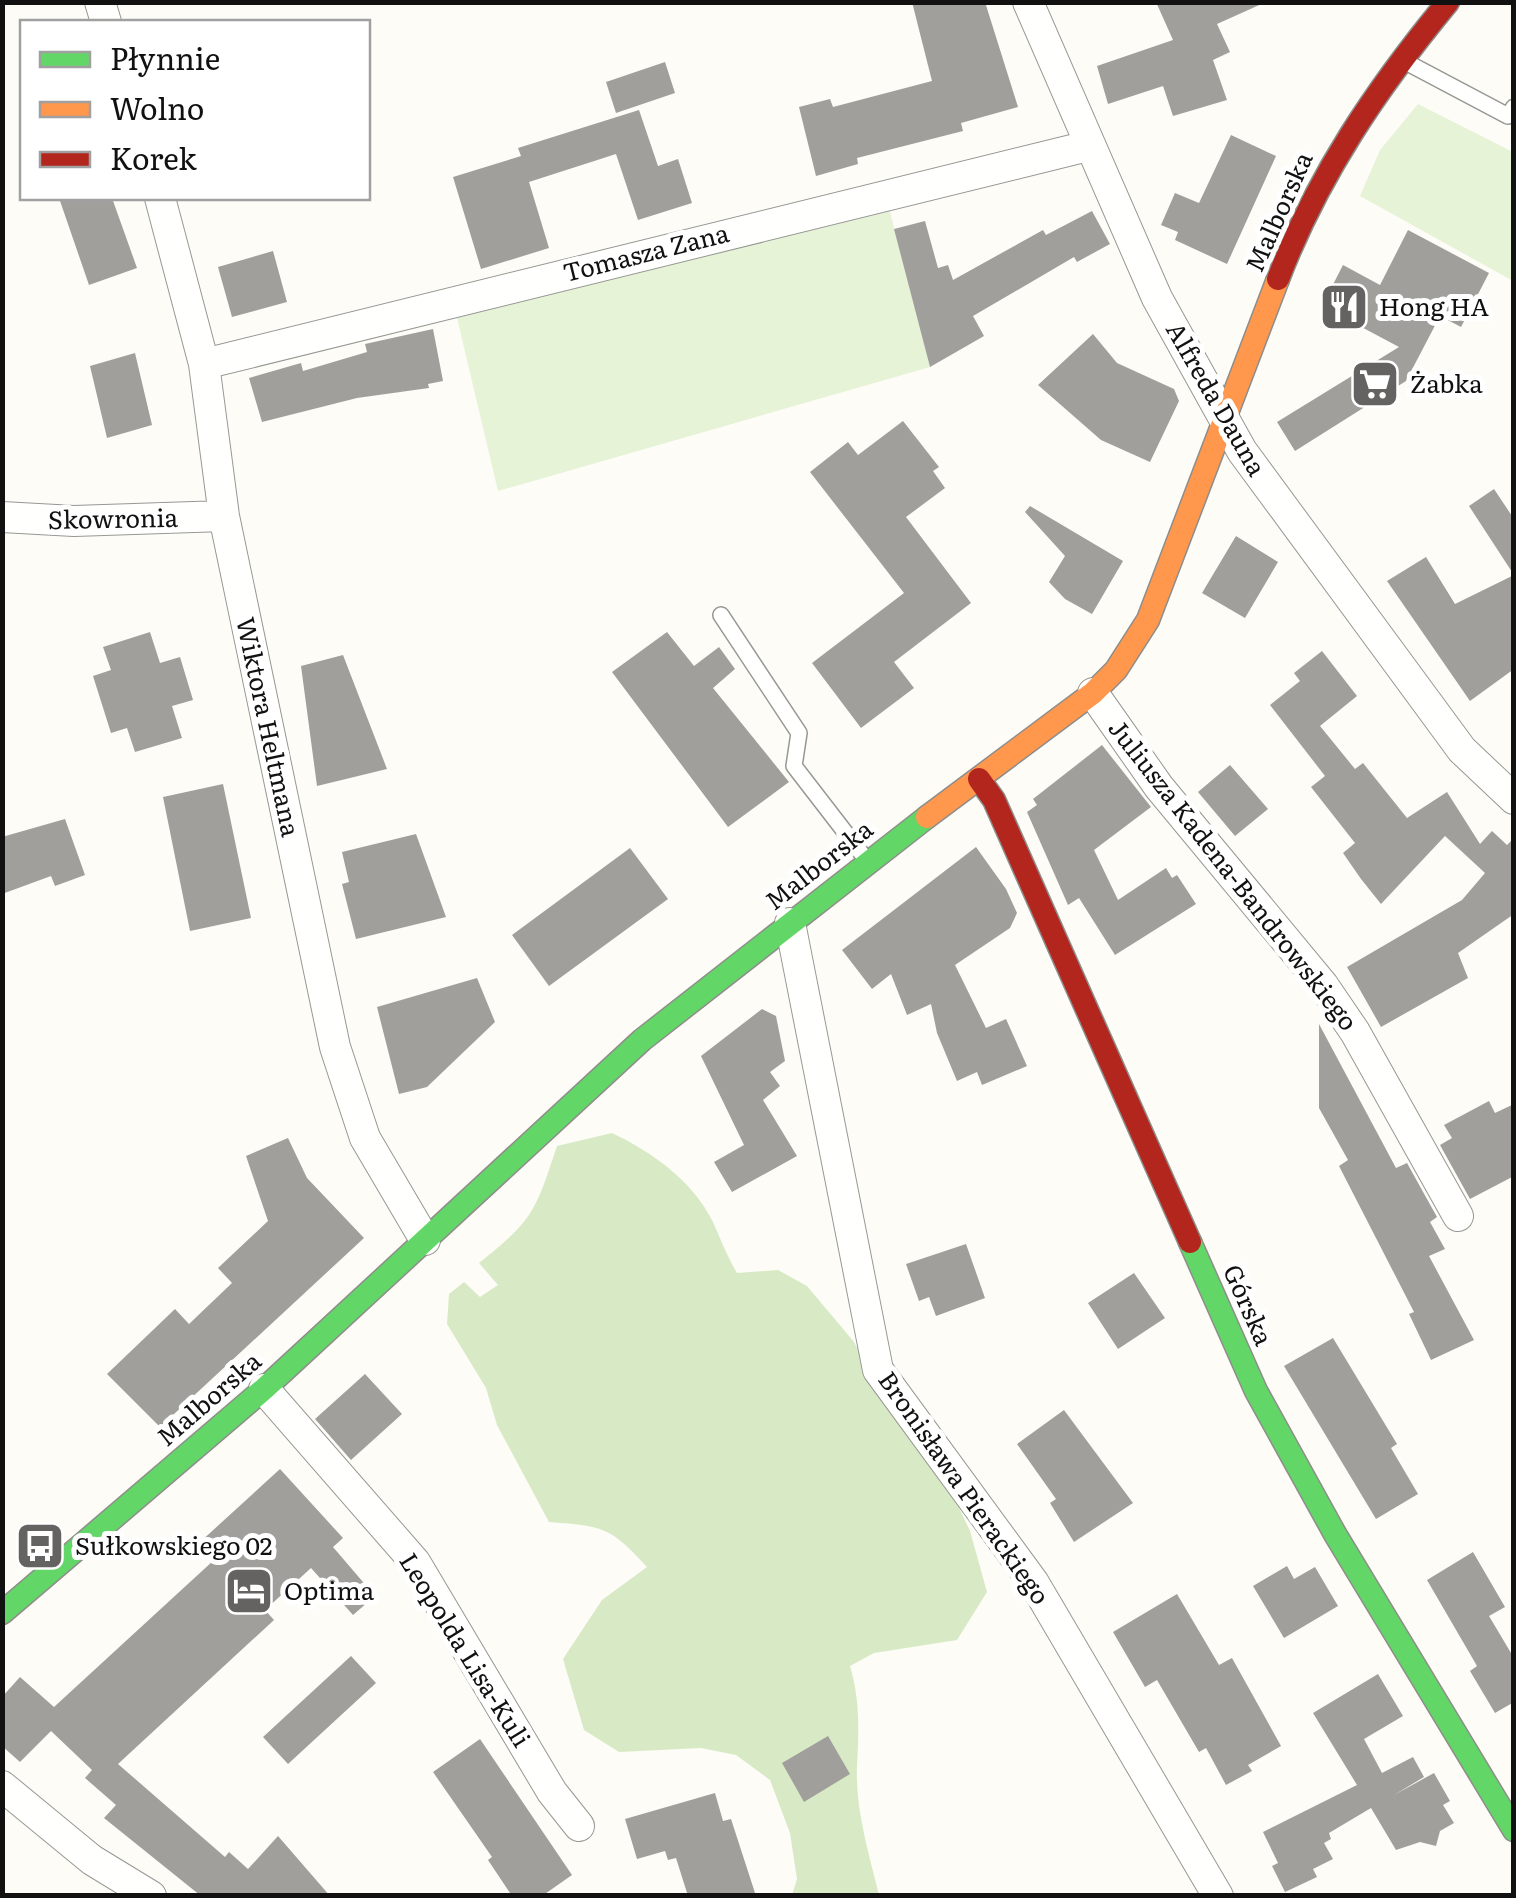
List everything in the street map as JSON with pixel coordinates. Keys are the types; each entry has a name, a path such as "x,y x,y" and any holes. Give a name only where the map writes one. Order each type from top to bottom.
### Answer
{"street":[{"name":"Alfreda Dauna","path":"1028,2 1158,298 1224,421 1462,750 1514,799"},
{"name":"Malborska","path":"2,1613 264,1389 642,1040 868,861 1093,693 1116,670 1148,620 1301,220 1323,174 1400,59 1448,2"},
{"name":"Tomasza Zana","path":"204,364 1088,146"},
{"name":"Wiktora Heltmana","path":"161,200 204,364 224,516 339,1062 365,1138 425,1240"},
{"name":"Skowronia","path":"2,517 74,521 224,516"},
{"name":"Juliusza Kadena-Bandrowskiego","path":"1093,693 1159,787 1334,1001 1458,1216"},
{"name":"Górska","path":"979,778 994,800 1256,1391 1334,1534 1514,1830"},
{"name":"Bronisława Pierackiego","path":"790,923 878,1370 1034,1583 1218,1896"},
{"name":"Leopolda Lisa-Kuli","path":"264,1389 415,1562 552,1792 578,1826"},
{"path":"2,1786 92,1860 151,1896"}],"lane":[{"path":"1400,59 1508,116 1514,108"},
{"path":"721,614 799,734 794,766 868,861"}],"green space":[{"path":"1418,104 1513,152 1513,281 1360,196 1380,150"},
{"path":"889,208 930,367 498,491 457,318"},
{"path":"612,1133 656,1159 694,1193 705,1207 737,1273 778,1270 807,1286 854,1342 882,1395 952,1493 970,1531 987,1592 957,1640 874,1653 850,1666 858,1715 858,1799 879,1895 792,1895 797,1879 790,1833 770,1780 736,1755 701,1748 619,1752 584,1730 563,1659 602,1600 647,1567 605,1531 549,1522 497,1425 486,1388 447,1324 449,1294 464,1282 480,1297 498,1285 479,1263 530,1213 557,1146"}],"building":[{"path":"912,2 985,2 1018,107 961,123 963,131 857,158 858,164 816,176 799,107 830,99 833,107 932,81"},
{"path":"1156,2 1266,2 1217,24 1230,52 1213,60 1227,100 1173,116 1163,86 1108,104 1097,66 1173,40"},
{"path":"665,62 675,93 616,113 606,82"},
{"path":"639,110 658,166 678,159 692,203 638,220 616,154 529,182 549,248 481,269 453,177 521,156 518,148"},
{"path":"1231,135 1276,156 1227,264 1175,240 1178,232 1161,225 1175,193 1199,203"},
{"path":"60,200 113,200 137,268 89,285"},
{"path":"1092,211 1110,244 1077,262 1074,257 973,316 984,336 930,367 894,229 925,221 938,268 948,265 953,280 1043,230 1046,235"},
{"path":"1408,230 1489,273 1461,327 1440,316 1406,381 1295,451 1277,422 1399,347 1322,306 1343,265 1380,285"},
{"path":"273,251 287,302 232,317 218,267"},
{"path":"433,329 443,381 428,384 429,388 357,398 262,422 249,378 301,363 303,371 367,352 365,344"},
{"path":"1093,334 1117,363 1174,389 1179,401 1150,462 1101,440 1038,385"},
{"path":"135,353 152,425 107,438 90,366"},
{"path":"903,421 939,467 933,471 945,488 906,517 971,603 894,662 914,688 861,728 812,663 904,593 810,472 848,442 858,455"},
{"path":"1494,489 1514,519 1514,575 1469,506"},
{"path":"1030,506 1123,561 1092,614 1065,599 1049,582 1065,556 1025,512"},
{"path":"1236,536 1278,562 1245,618 1202,593"},
{"path":"1426,557 1455,604 1514,575 1514,669 1470,701 1387,581"},
{"path":"150,632 160,663 180,657 193,700 172,706 182,738 135,752 127,728 111,733 93,676 111,670 103,647"},
{"path":"667,632 694,666 719,647 735,669 713,688 789,782 728,827 612,672"},
{"path":"1322,651 1357,696 1320,726 1355,769 1363,763 1407,818 1447,792 1480,844 1492,831 1507,845 1514,838 1514,914 1458,953 1468,978 1381,1027 1347,967 1462,900 1485,873 1445,836 1381,904 1361,879 1343,853 1355,843 1311,787 1325,776 1270,705 1300,681 1294,673"},
{"path":"343,655 387,769 317,786 301,666"},
{"path":"1102,745 1151,807 1094,850 1118,900 1166,868 1172,878 1177,875 1196,904 1115,955 1079,898 1068,905 1027,812 1037,805 1033,799"},
{"path":"1230,765 1268,809 1235,836 1198,792"},
{"path":"223,784 251,918 190,931 163,797"},
{"path":"65,819 85,875 55,886 51,876 2,894 2,837"},
{"path":"416,834 446,917 356,939 342,884 349,882 342,852"},
{"path":"976,847 1006,889 1017,913 1010,928 955,965 986,1028 1006,1019 1027,1066 982,1085 977,1072 957,1081 937,1033 931,1004 907,1015 891,974 872,989 842,950"},
{"path":"630,848 668,899 549,986 512,935"},
{"path":"477,978 495,1022 427,1087 399,1094 377,1007"},
{"path":"762,1009 776,1016 785,1061 770,1072 780,1086 763,1100 797,1156 732,1192 714,1162 744,1145 701,1056"},
{"path":"1319,1024 1396,1168 1407,1163 1437,1217 1430,1222 1445,1249 1429,1256 1474,1340 1431,1360 1409,1314 1414,1312 1339,1166 1348,1160 1319,1108"},
{"path":"1489,1101 1495,1113 1514,1104 1514,1176 1470,1199 1440,1145 1452,1138 1444,1125"},
{"path":"288,1138 307,1178 364,1238 160,1427 107,1374 175,1309 189,1324 232,1283 218,1268 268,1221 246,1156"},
{"path":"966,1244 985,1298 936,1316 929,1297 919,1301 906,1264"},
{"path":"1134,1273 1165,1318 1118,1349 1088,1303"},
{"path":"1333,1338 1397,1444 1391,1448 1418,1494 1376,1519 1284,1366"},
{"path":"365,1374 402,1414 351,1460 315,1419"},
{"path":"1064,1410 1133,1503 1074,1542 1050,1503 1056,1499 1017,1444"},
{"path":"280,1469 343,1538 333,1547 375,1596 353,1615 311,1568 265,1610 274,1620 118,1764 225,1857 229,1852 248,1869 278,1836 330,1896 201,1896 104,1818 116,1805 85,1778 92,1770 51,1731 20,1762 2,1746 2,1697 20,1677 54,1707 214,1560 199,1543"},
{"path":"1473,1552 1505,1607 1489,1616 1514,1658 1514,1702 1495,1713 1470,1671 1477,1666 1427,1580"},
{"path":"1287,1566 1294,1579 1315,1567 1338,1606 1284,1638 1253,1586"},
{"path":"1177,1594 1219,1665 1232,1658 1281,1746 1248,1765 1252,1771 1226,1785 1206,1748 1199,1752 1157,1680 1145,1687 1113,1632"},
{"path":"351,1656 376,1683 288,1764 263,1737"},
{"path":"1378,1674 1403,1716 1364,1739 1382,1773 1413,1757 1424,1777 1394,1795 1434,1773 1450,1801 1443,1805 1454,1823 1440,1831 1436,1846 1420,1842 1396,1850 1371,1808 1329,1833 1331,1839 1324,1843 1333,1859 1313,1869 1317,1877 1285,1892 1272,1866 1278,1863 1263,1832 1357,1785 1313,1713"},
{"path":"828,1736 850,1774 804,1802 782,1763"},
{"path":"480,1739 572,1875 542,1896 512,1896 488,1860 492,1857 433,1772"},
{"path":"715,1793 723,1821 731,1819 756,1896 688,1896 676,1858 668,1860 665,1851 637,1859 625,1819"}],"traffic: fast":[{"path":"2,1613 264,1389 642,1040 927,817"},
{"path":"1190,1242 1256,1391 1335,1534 1514,1830"}],"traffic: slow":[{"path":"927,817 1093,693 1116,670 1148,620 1278,279"}],"traffic: jam":[{"path":"1278,279 1311,204 1351,134 1448,2"},
{"path":"979,779 994,800 1190,1242"}],"place":[{"name":"Hong HA","path":"1344,307"},
{"name":"Żabka","path":"1375,384"},
{"name":"Sułkowskiego 02","path":"40,1546"},
{"name":"Optima","path":"249,1591"}]}
